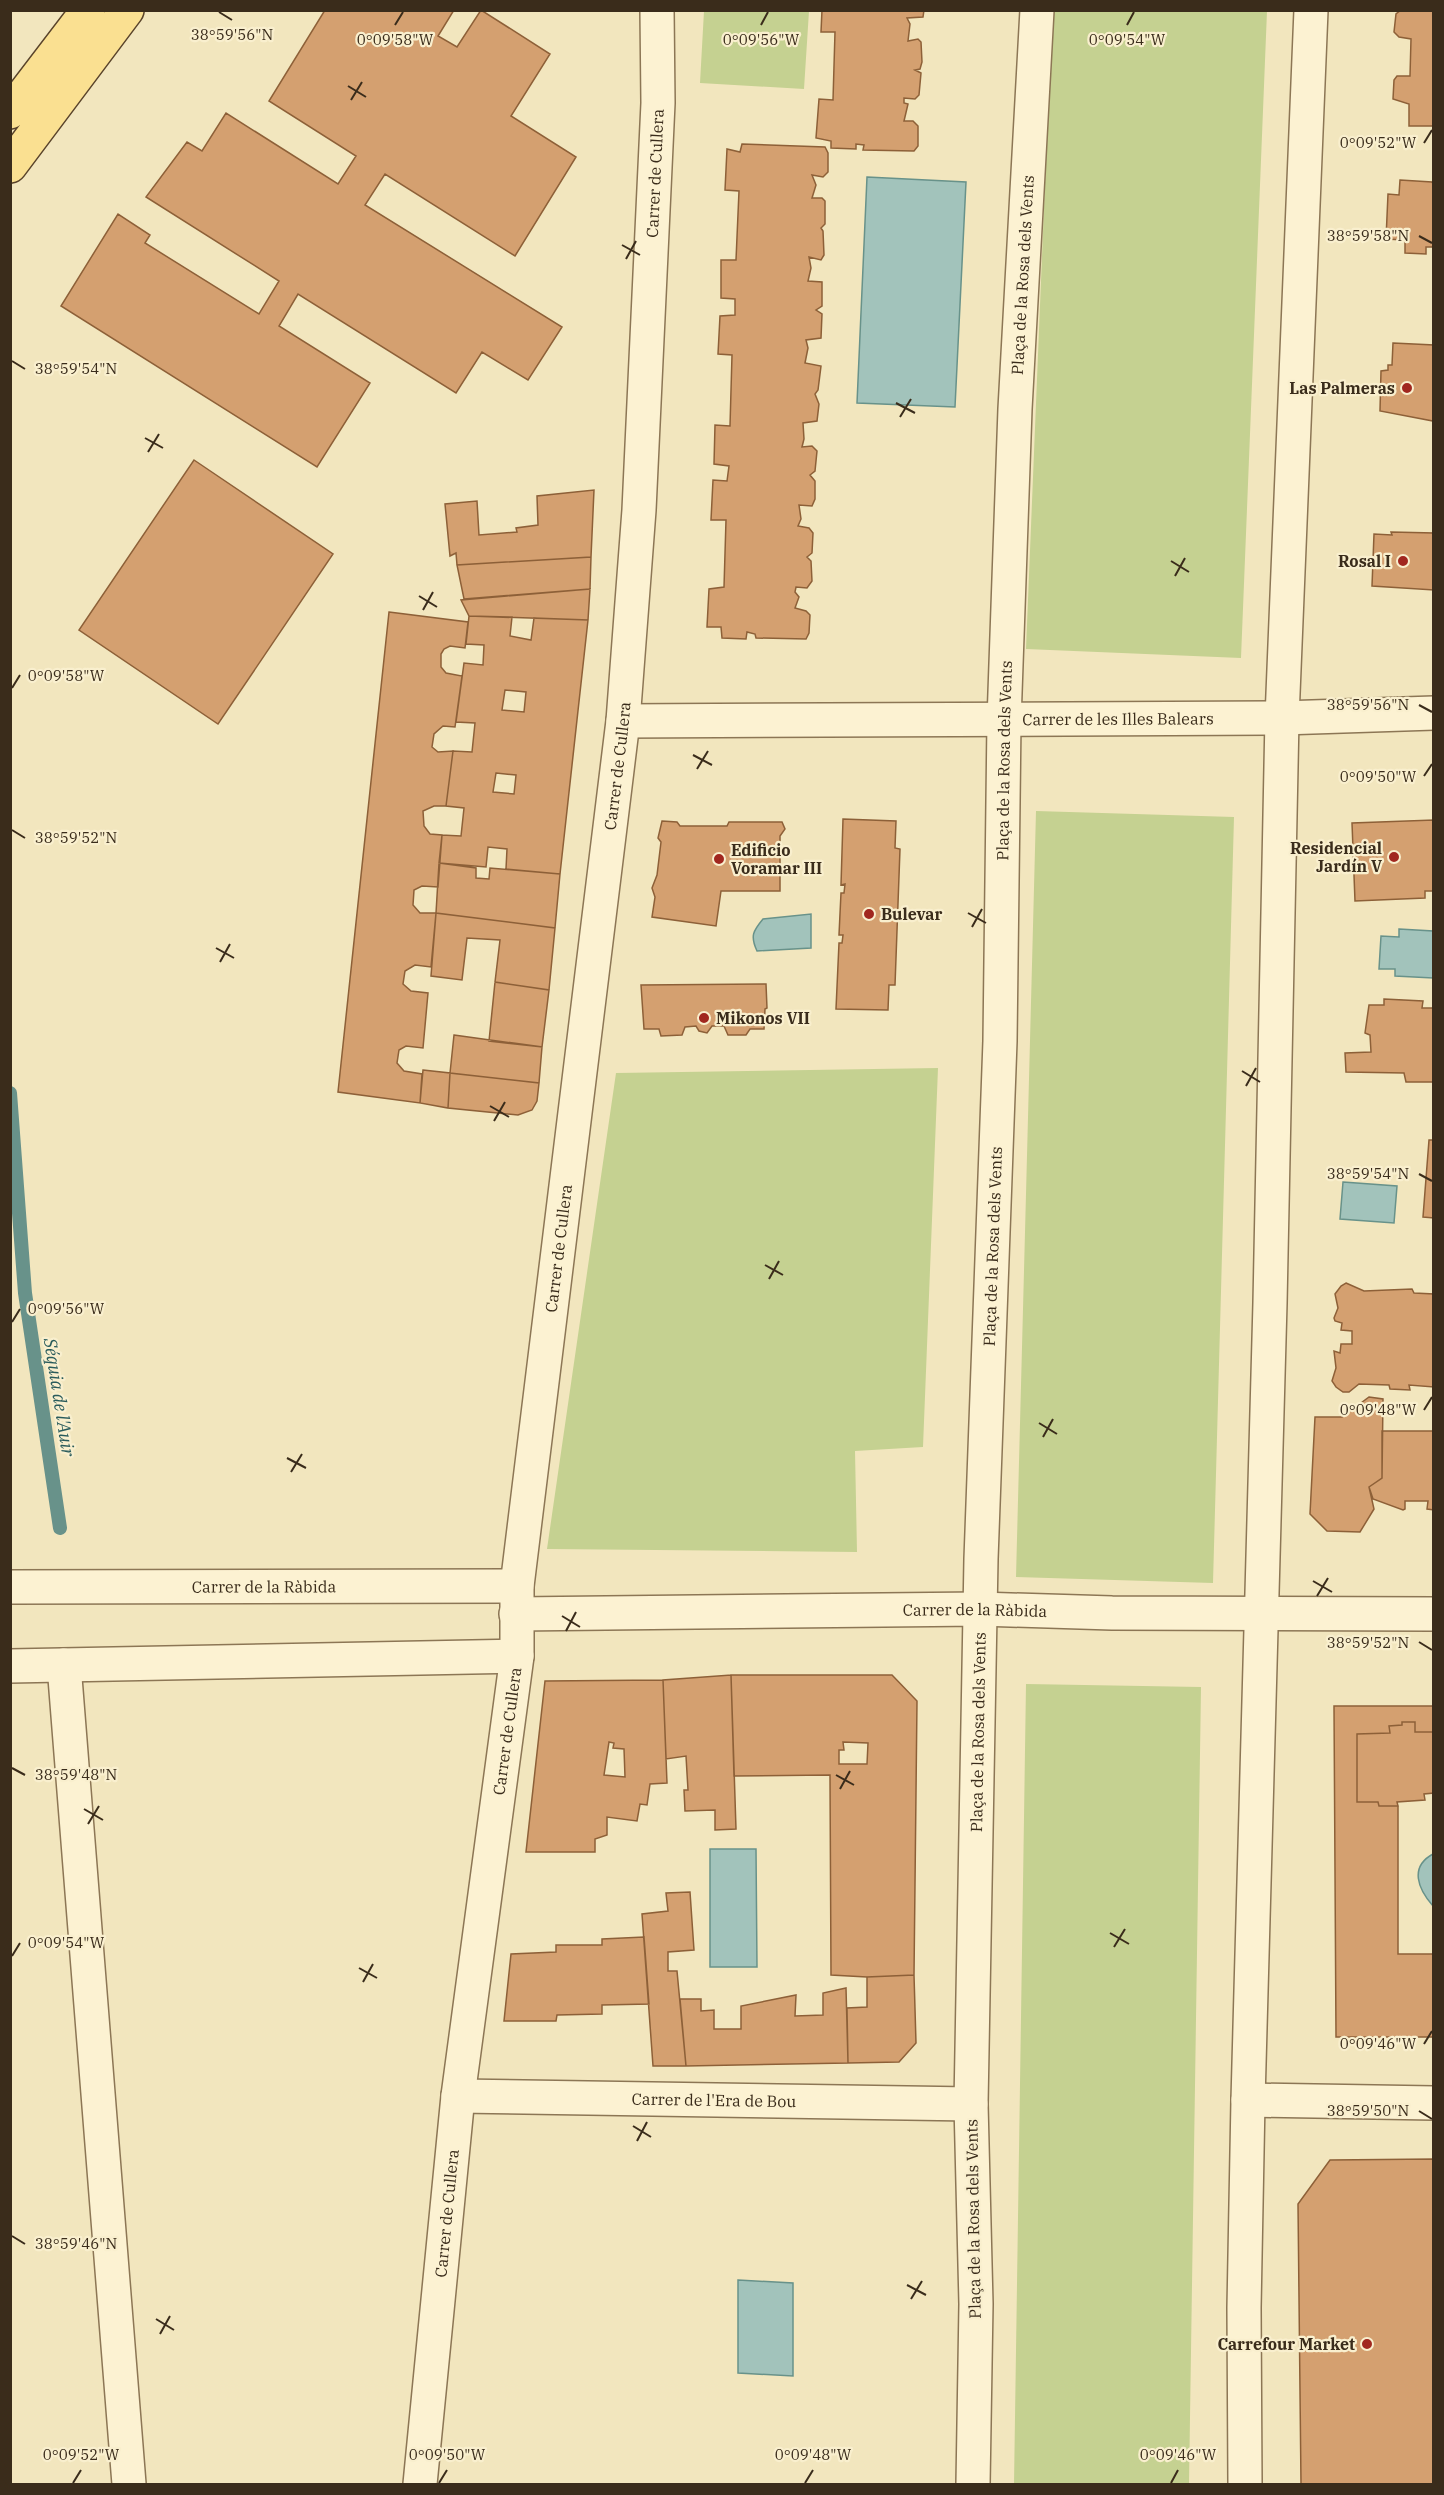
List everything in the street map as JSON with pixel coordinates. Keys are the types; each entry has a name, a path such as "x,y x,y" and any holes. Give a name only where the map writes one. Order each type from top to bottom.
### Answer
{"main road":[{"path":"10,112 88,10"},
{"path":"10,166 128,10"}],"street":[{"name":"Carrer de Cullera","path":"420,2484 458,2096 517,1656 517,1600 623,721 640,499 658,103 657,10"},
{"name":"Plaça de la Rosa dels Vents","path":"973,2484 976,2304 971,2104 980,1609 1000,1041 1004,720 1014,409 1037,10"},
{"path":"1245,2484 1244,2308 1248,2100 1282,718 1311,10"},
{"name":"Carrer de les Illes Balears","path":"623,721 1282,718 1434,713"},
{"name":"Carrer de la Ràbida","path":"10,1587 980,1609 1261,1614 1434,1614"},
{"path":"10,1666 517,1656"},
{"path":"64,1665 129,2484"},
{"name":"Carrer de l'Era de Bou","path":"458,2096 971,2104"},
{"path":"1248,2100 1434,2103"}],"green space":[{"path":"704,11 809,11 804,89 700,83"},
{"path":"1052,11 1267,11 1241,658 1026,649"},
{"path":"1036,811 1234,817 1213,1583 1016,1577"},
{"path":"938,1068 923,1447 855,1451 857,1552 547,1549 616,1073"},
{"path":"1026,1684 1201,1687 1189,2484 1014,2484"}],"water":[{"path":"867,177 966,182 955,407 857,403"},
{"path":"811,914 811,948 757,951 754,934 763,919"},
{"path":"1399,929 1433,931 1433,978 1395,976 1395,969 1379,969 1381,936 1399,937"},
{"path":"1343,1182 1397,1186 1394,1223 1340,1219"},
{"path":"710,1849 756,1849 757,1967 710,1967"},
{"path":"1433,1854 1433,1906 1423,1893 1418,1872 1425,1859"},
{"path":"738,2280 793,2283 793,2376 738,2373"}],"building":[{"path":"325,10 454,10 438,36 457,47 481,10 550,54 511,116 576,157 515,256 385,174 365,205 562,327 528,380 482,352 456,393 298,294 279,326 370,383 317,467 61,306 118,214 150,235 145,243 259,314 279,281 146,197 187,142 202,151 226,113 338,184 356,156 269,101"},
{"path":"822,10 924,10 923,17 907,18 910,24 908,41 918,39 921,42 922,62 920,69 915,70 921,73 919,95 915,99 904,98 904,103 908,104 904,121 913,121 918,126 918,146 914,151 863,150 864,145 856,144 856,149 831,148 831,141 816,138 819,99 833,100 835,32 821,32"},
{"path":"1401,10 1434,10 1434,126 1409,126 1409,104 1393,99 1394,80 1397,76 1410,76 1411,39 1399,37 1394,32 1396,14"},
{"path":"742,144 825,147 828,153 828,172 823,177 812,175 816,185 812,198 822,198 825,201 825,224 821,228 824,255 821,260 809,257 811,268 808,281 822,282 822,306 816,310 822,314 821,338 806,340 808,348 805,363 821,366 818,390 815,394 819,404 817,421 803,423 802,447 812,446 817,451 815,471 810,475 815,481 815,499 812,506 799,505 801,519 798,526 809,528 813,533 812,553 807,557 811,561 812,581 807,588 796,587 795,592 799,597 795,608 806,611 810,615 809,633 806,639 756,638 755,634 747,632 746,639 722,638 721,627 707,627 709,589 724,587 726,520 711,520 713,480 727,481 729,466 714,464 715,425 730,426 732,355 718,354 720,316 735,315 735,299 721,298 721,260 736,260 739,191 725,190 727,149 740,152"},
{"path":"1400,180 1432,182 1434,185 1434,247 1426,247 1426,254 1405,253 1405,240 1386,239 1388,194 1399,195"},
{"name":"Las Palmeras","path":"1393,343 1434,345 1433,421 1380,411 1381,371 1388,370 1388,365 1392,365"},
{"path":"194,460 333,554 218,724 79,630"},
{"path":"594,490 591,557 457,565 456,553 450,556 445,504 477,501 479,535 517,532 516,528 538,525 537,496"},
{"name":"Rosal I","path":"1391,532 1434,533 1434,590 1372,586 1374,534 1392,535"},
{"path":"591,557 590,589 464,599 457,565"},
{"path":"590,589 588,620 469,616 461,600"},
{"path":"389,612 468,622 465,648 450,646 441,654 441,667 446,673 462,676 455,727 443,726 434,734 432,747 438,752 453,751 446,806 434,806 423,811 424,826 430,834 442,835 438,887 422,886 414,890 413,905 420,913 436,913 431,967 415,965 405,971 403,984 411,991 428,993 423,1048 406,1046 399,1050 397,1063 404,1071 422,1074 420,1103 338,1092"},
{"path":"469,616 512,617 510,636 531,640 534,618 588,620 560,874 506,869 507,849 488,847 486,867 439,863 442,835 461,836 464,808 446,806 453,751 472,752 475,723 456,722 464,663 483,665 484,645 466,644","holes":["505,690 526,692 524,712 502,710","496,773 516,775 514,794 493,792"]},
{"name":"Bulevar","path":"843,819 896,821 895,848 900,849 895,985 889,985 888,1010 836,1009 839,943 842,943 843,935 839,935 841,893 844,893 845,884 841,885"},
{"name":"Residencial Jardín V","path":"1434,820 1434,891 1425,891 1425,898 1355,901 1352,823"},
{"name":"Edificio Voramar III","path":"662,821 677,822 680,826 727,826 729,822 782,822 785,829 780,836 780,891 721,891 716,926 652,917 655,897 652,888 657,875 661,842 658,838"},
{"path":"439,863 476,868 476,878 489,879 490,868 560,874 555,928 436,913"},
{"path":"436,913 555,928 549,990 495,982 500,940 467,938 462,980 431,976"},
{"path":"495,982 549,990 542,1047 489,1041"},
{"name":"Mikonos VII","path":"766,984 767,1008 765,1009 764,1029 750,1029 746,1035 728,1035 724,1026 712,1026 707,1033 699,1031 696,1026 685,1027 682,1035 661,1036 659,1029 644,1029 641,985"},
{"path":"1384,999 1423,1001 1422,1008 1434,1008 1434,1082 1406,1082 1404,1073 1346,1072 1345,1053 1371,1052 1370,1035 1365,1033 1369,1005 1384,1005"},
{"path":"454,1035 542,1047 539,1083 450,1073"},
{"path":"423,1070 450,1073 448,1108 420,1103"},
{"path":"450,1073 539,1083 537,1101 532,1110 518,1115 448,1108"},
{"path":"1429,1140 1434,1140 1434,1218 1423,1217"},
{"path":"1346,1283 1364,1291 1412,1289 1414,1293 1434,1294 1434,1387 1409,1385 1410,1390 1390,1389 1389,1385 1359,1384 1349,1392 1343,1392 1336,1387 1332,1381 1336,1368 1334,1351 1340,1353 1341,1344 1352,1344 1352,1331 1341,1330 1342,1323 1335,1321 1334,1318 1338,1308 1335,1294"},
{"path":"1369,1397 1383,1399 1382,1478 1369,1487 1374,1509 1360,1532 1327,1531 1310,1514 1315,1417 1342,1417"},
{"path":"1382,1431 1434,1431 1434,1510 1427,1509 1428,1501 1405,1501 1403,1510 1373,1499 1369,1487 1382,1478"},
{"path":"731,1675 892,1675 917,1701 914,1975 867,1977 831,1975 830,1775 734,1776","holes":["843,1742 868,1743 867,1764 839,1764 839,1750 844,1750"]},
{"path":"731,1675 736,1829 715,1830 715,1810 685,1811 684,1790 688,1790 686,1756 666,1759 663,1680"},
{"path":"663,1680 667,1783 650,1784 647,1805 640,1804 637,1821 607,1817 607,1835 595,1839 595,1852 526,1852 545,1681","holes":["609,1742 614,1743 613,1748 624,1749 625,1777 604,1775"]},
{"path":"1334,1706 1434,1706 1434,1732 1415,1732 1415,1722 1402,1722 1402,1725 1389,1726 1390,1733 1357,1734 1357,1802 1378,1802 1379,1806 1398,1806 1398,1954 1434,1954 1434,2037 1336,2037"},
{"path":"1402,1722 1415,1722 1415,1732 1434,1732 1434,1793 1424,1794 1425,1800 1397,1802 1398,1806 1379,1806 1378,1802 1357,1802 1357,1734 1390,1733 1389,1726 1402,1725"},
{"path":"690,1892 694,1950 668,1952 668,1971 677,1971 686,2066 653,2066 642,1914 668,1911 666,1893"},
{"path":"644,1937 649,2004 602,2005 602,2014 557,2015 556,2021 504,2021 511,1954 556,1952 556,1945 602,1945 602,1939"},
{"path":"914,1975 916,2043 899,2062 848,2063 847,2008 867,2007 867,1977"},
{"path":"846,1988 848,2063 686,2066 680,1999 701,1999 701,2011 714,2010 714,2029 741,2029 741,2006 796,1995 795,2016 823,2015 823,1993"},
{"name":"Carrefour Market","path":"1434,2159 1434,2484 1301,2484 1298,2204 1330,2160"}],"waterway":[{"name":"Séquia de l'Auir","path":"10,1093 25,1293 60,1528"}],"place":[{"name":"Las Palmeras","path":"1407,388"},
{"name":"Rosal I","path":"1403,561"},
{"name":"Residencial Jardín V","path":"1394,857"},
{"name":"Edificio Voramar III","path":"719,859"},
{"name":"Bulevar","path":"869,914"},
{"name":"Mikonos VII","path":"704,1018"},
{"name":"Carrefour Market","path":"1367,2344"}]}
